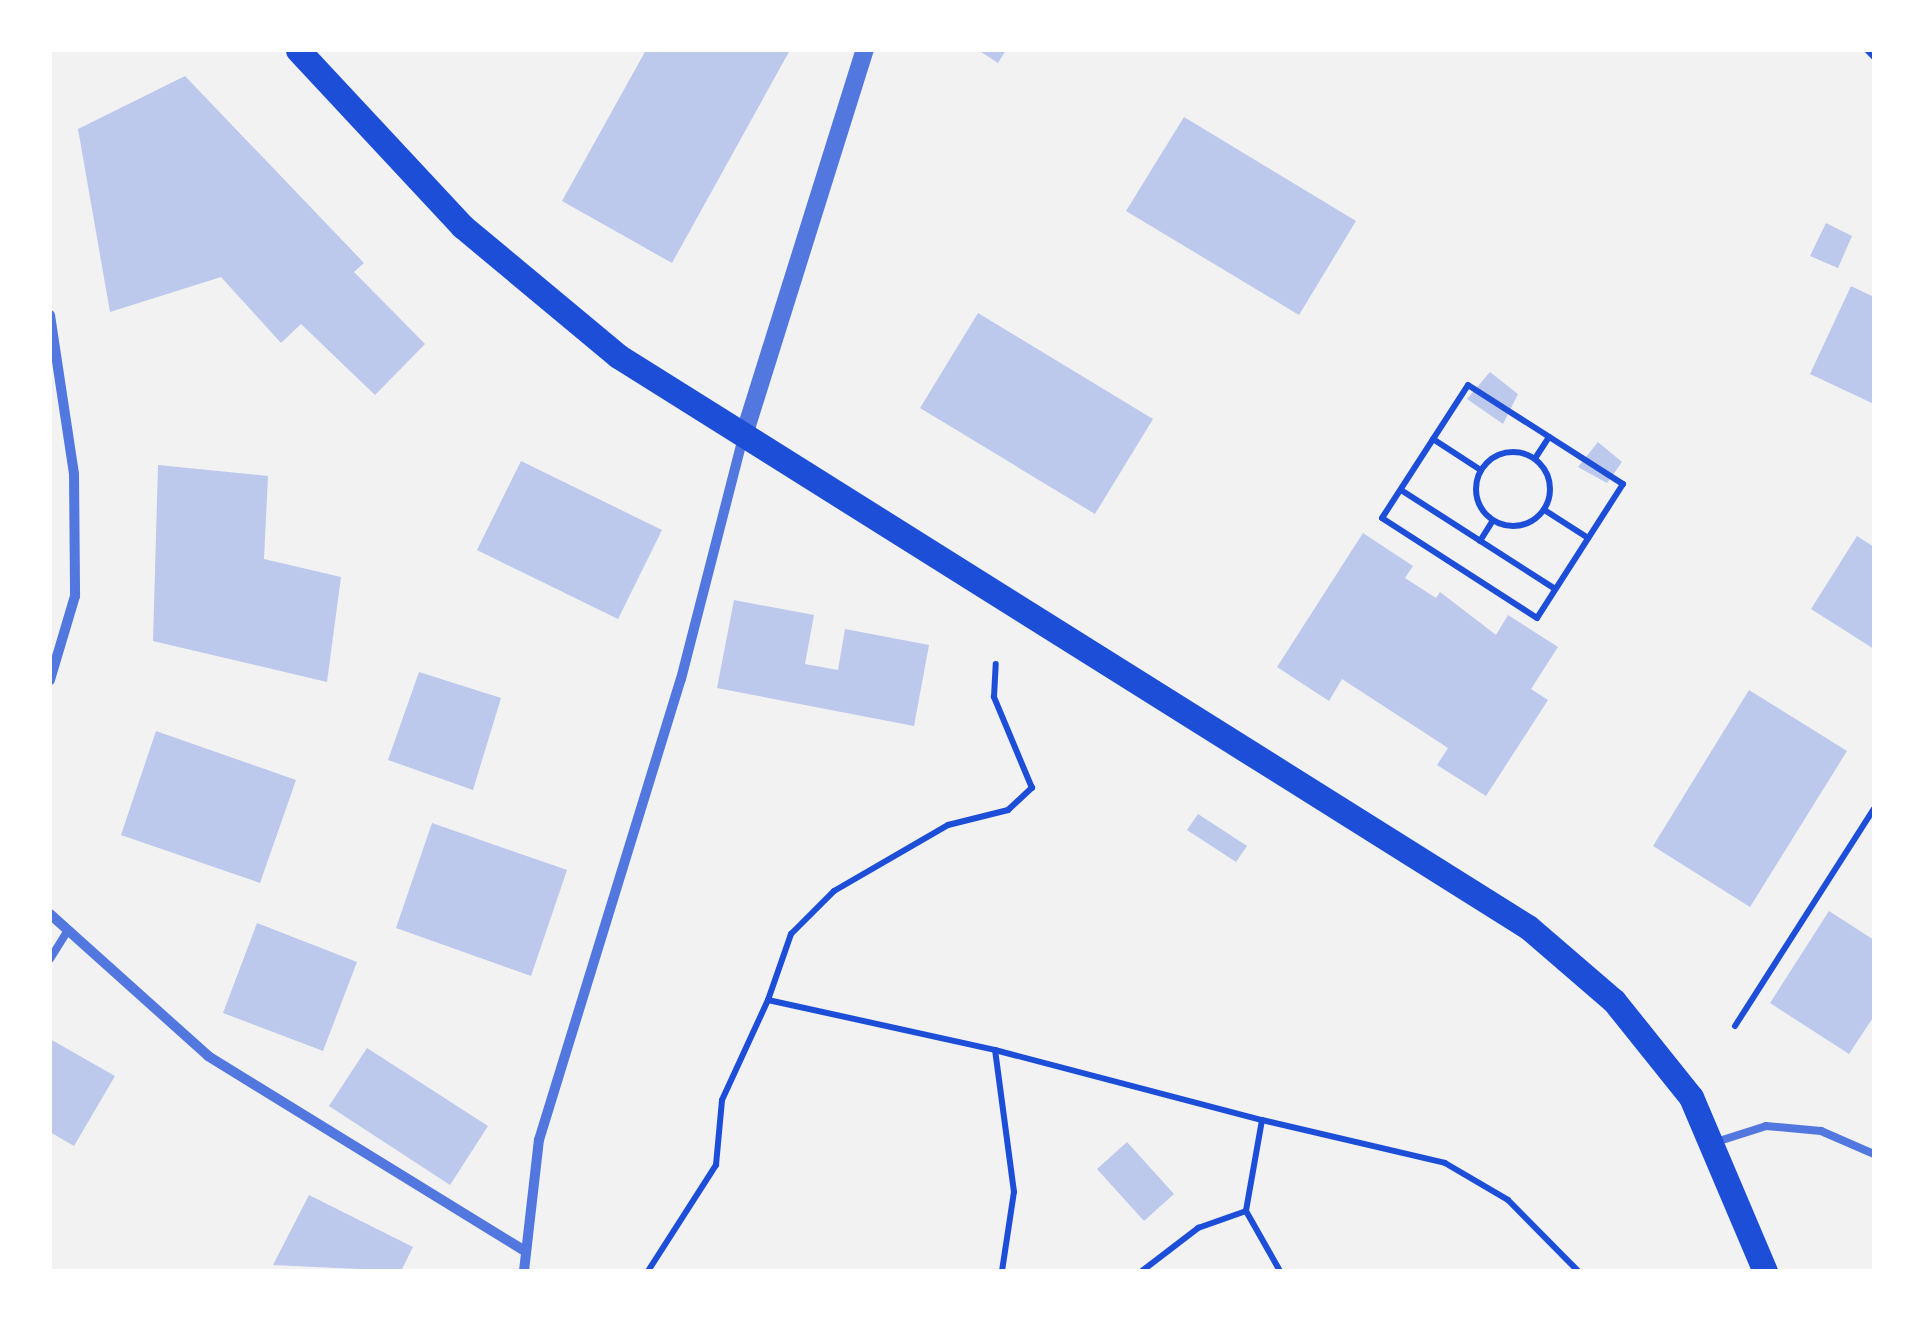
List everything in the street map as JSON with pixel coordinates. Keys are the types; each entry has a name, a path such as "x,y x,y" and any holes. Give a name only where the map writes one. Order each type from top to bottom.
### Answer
{"main road":[{"path":"298,50 478,241 618,356 1528,927 1614,1000 1716,1142 1765,1271"}],"street":[{"path":"524,1271 539,1140 704,596 744,435 865,50"},
{"path":"50,314 74,474 75,596 50,680"},
{"path":"50,914 208,1056 524,1250"}],"lane":[{"path":"50,959 68,930"},
{"path":"1716,1142 1766,1126 1821,1131 1874,1154"}],"path":[{"path":"1867,50 1874,57"},
{"path":"1468,385 1548,437 1622,484 1537,618 1382,518 1468,385"},
{"path":"1536,457 1548,437"},
{"path":"1433,438 1480,469"},
{"path":"1502,450 1536,457 1552,480 1546,511 1521,527 1492,522 1474,498 1480,469 1502,450"},
{"path":"1401,490 1556,589"},
{"path":"1546,511 1588,538"},
{"path":"1480,541 1492,522"},
{"path":"648,1271 716,1165 722,1100 768,1000 791,934 834,891 948,825 1008,810 1032,788 994,697 996,664"},
{"path":"1735,1026 1874,809"},
{"path":"768,1000 996,1050 1445,1163 1508,1200 1578,1271"},
{"path":"996,1050 1014,1192 1002,1271"},
{"path":"1262,1120 1246,1212 1280,1271"},
{"path":"1142,1271 1198,1228 1246,1212"}],"building":[{"path":"646,50 790,50 672,263 562,201"},
{"path":"978,50 1006,50 998,63"},
{"path":"185,76 364,263 354,272 425,344 375,395 301,324 281,343 221,277 110,312 78,129"},
{"path":"1184,117 1356,221 1299,315 1126,211"},
{"path":"1826,223 1852,236 1838,268 1810,256"},
{"path":"1851,286 1874,297 1874,404 1810,374"},
{"path":"978,313 1153,419 1095,514 920,408"},
{"path":"1490,372 1518,394 1503,424 1467,399"},
{"path":"1598,442 1622,462 1607,483 1578,467"},
{"path":"521,461 662,530 618,619 477,550"},
{"path":"158,465 268,476 264,559 341,577 327,682 153,641"},
{"path":"1363,533 1413,566 1405,578 1436,598 1440,592 1496,635 1508,615 1558,647 1531,689 1548,700 1486,796 1437,765 1448,748 1342,679 1329,701 1277,667"},
{"path":"1857,536 1874,547 1874,649 1811,609"},
{"path":"734,600 814,615 805,664 838,670 845,629 929,645 914,726 717,688"},
{"path":"419,672 501,698 473,790 388,760"},
{"path":"1749,690 1847,751 1750,907 1653,846"},
{"path":"156,731 296,780 260,883 121,835"},
{"path":"1198,814 1247,846 1236,862 1187,830"},
{"path":"432,823 567,870 531,976 396,928"},
{"path":"1829,911 1874,940 1874,1016 1849,1054 1770,1003"},
{"path":"257,923 357,962 323,1051 223,1013"},
{"path":"50,1039 115,1076 74,1146 50,1132"},
{"path":"367,1048 488,1126 450,1185 329,1106"},
{"path":"1127,1142 1174,1194 1144,1221 1097,1169"},
{"path":"309,1195 413,1247 401,1271 273,1265"}]}
